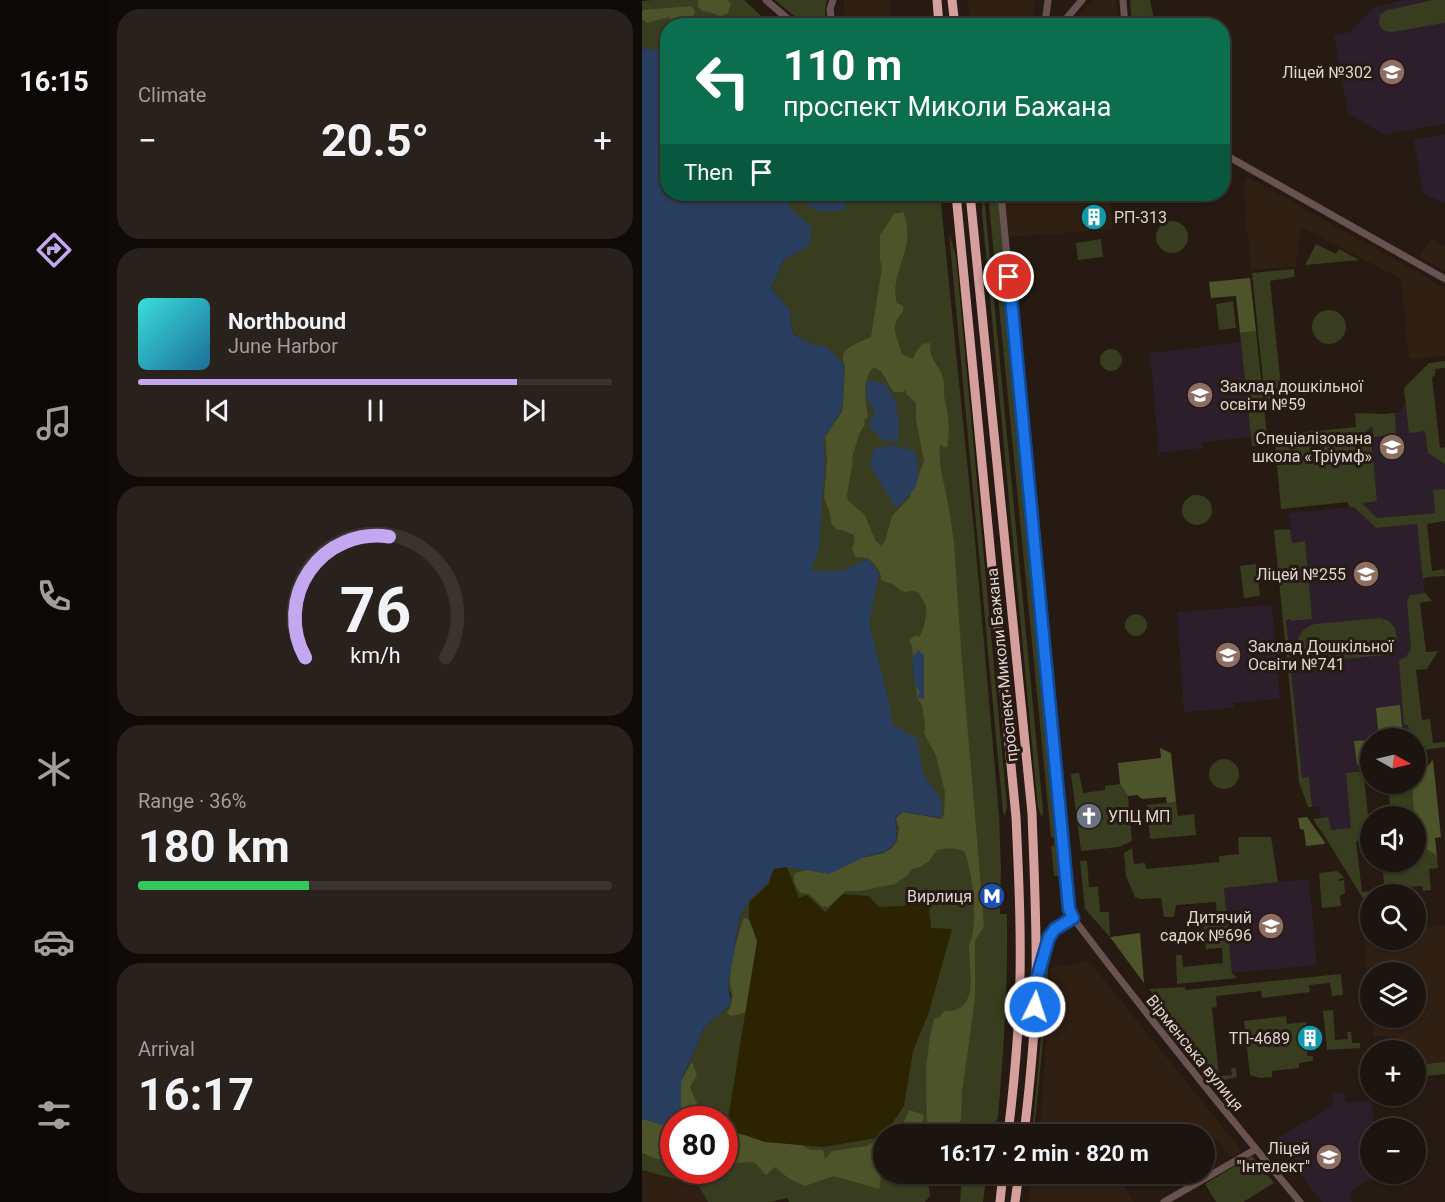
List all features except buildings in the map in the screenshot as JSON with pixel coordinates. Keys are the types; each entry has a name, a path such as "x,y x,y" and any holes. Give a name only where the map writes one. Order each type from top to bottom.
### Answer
{"highway":[{"path":"937,0 938,18"},
{"path":"952,0 954,18"},
{"name":"проспект Миколи Бажана","path":"955,201 1016,817 1020,907 1019,1008 1009,1124"},
{"name":"проспект Миколи Бажана","path":"971,201 1032,813 1036,982 1025,1124"},
{"path":"1036,982 1049,937 1055,929 1073,918"},
{"path":"1000,1202 1002,1184"},
{"path":"1015,1202 1017,1184"}],"street":[{"path":"766,0 787,18"},
{"path":"831,18 830,9 833,0"},
{"path":"1045,18 1048,0"},
{"path":"1067,18 1082,0"},
{"path":"1123,0 1124,18"},
{"path":"1230,158 1445,279"},
{"path":"1002,201 1069,909 1073,918"},
{"name":"Вірменська вулиця","path":"1073,918 1143,1011 1300,1202"},
{"path":"1164,1202 1256,1149"}],"shaded area":[{"path":"844,0 890,0 891,18 843,18"},
{"path":"967,0 1034,1 1030,18 970,18"},
{"path":"1094,0 1116,0 1117,18 1077,18"},
{"name":"Ліцей №302","path":"1404,0 1445,0 1445,124 1384,135 1348,113 1334,36 1350,32 1375,7"},
{"path":"1445,134 1445,203 1423,194 1414,140"},
{"path":"1247,176 1445,288 1445,356 1409,359 1401,279 1301,227 1296,266 1251,270 1243,187"},
{"path":"1005,201 1111,201 1113,229 1009,237"},
{"path":"1431,238 1445,246 1445,271 1420,257"},
{"name":"Заклад дошкільної освіти №59","path":"1241,342 1251,437 1203,442 1203,448 1159,453 1150,353"},
{"name":"Спеціалізована школа «Тріумф»","path":"1420,388 1428,453 1445,464 1445,512 1377,518 1362,503 1355,441 1385,414 1399,412 1414,389"},
{"path":"1354,507 1376,528 1417,524 1425,593 1410,595 1416,653 1409,661 1418,728 1360,728 1360,771 1347,773 1352,831 1330,833 1321,822 1320,807 1312,807 1309,778 1302,778 1286,619 1290,618 1280,544 1292,543 1289,513"},
{"name":"Заклад Дошкільної Освіти №741","path":"1272,605 1280,699 1233,703 1234,708 1184,712 1177,612"},
{"name":"Дитячий садок №696","path":"1309,879 1317,965 1232,973 1224,887"},
{"path":"1445,925 1445,1062 1426,1064 1426,1040 1397,1040 1396,1036 1374,1037 1373,1028 1426,1028 1426,962 1366,962 1365,950 1426,950 1426,927"},
{"path":"1089,961 1241,1150 1231,1158 1215,1140 1215,1124 1039,1124 1051,968"},
{"name":"Ліцей \"Інтелект\"","path":"1344,1092 1346,1103 1360,1101 1360,1106 1372,1106 1373,1118 1360,1118 1362,1184 1350,1192 1352,1202 1322,1202 1273,1140 1333,1106 1332,1094"},
{"path":"642,1170 660,1175 660,1184 698,1185 708,1202 642,1202"},
{"path":"1030,1184 1122,1184 1134,1202 1028,1202"}],"green space":[{"path":"698,0 727,0 731,3 728,13 720,16 702,11 698,7"},
{"path":"744,0 763,18 660,18 660,52 642,48 642,1"},
{"path":"775,0 827,0 826,18 797,18"},
{"path":"1130,0 1150,0 1154,18 1131,18"},
{"path":"1434,0 1445,0 1445,22 1443,23 1393,32 1384,31 1379,24 1380,15 1387,10"},
{"path":"691,6 695,11 692,18 669,17 647,23 642,19 644,10"},
{"path":"774,201 941,201 975,540 999,815 1000,914 1007,914 1007,965 1004,1041 996,1124 873,1124 873,1184 928,1184 930,1196 925,1202 789,1202 787,1198 771,1202 708,1202 698,1185 694,1184 738,1184 738,1106 681,1106 681,1081 704,1028 729,1006 731,995 728,988 740,916 749,901 768,883 774,868 900,761 843,571 823,573 811,571 814,345 793,334 791,318 771,288 784,260 796,253","holes":["899,808 942,818 902,812 895,818 896,841 892,847 884,852 869,855 830,874"]},
{"path":"983,201 984,201 1042,818 1038,808"},
{"path":"989,201 999,201 1064,875 1054,876 1051,846 1054,846 1054,838 1051,837"},
{"path":"903,212 907,242 895,289 897,303 903,306 903,312 898,317 895,327 897,337 902,354 913,359 922,344 930,343 931,355 944,381 948,419 947,448 940,445 940,457 954,550 984,927 975,940 975,999 960,1124 927,1124 926,1068 934,1019 940,1017 944,1011 960,1008 970,991 969,948 973,933 974,902 965,852 951,848 937,850 928,862 912,869 908,875 895,884 861,891 846,891 828,907 822,906 809,894 801,893 794,882 795,873 859,856 868,857 884,853 892,848 897,841 899,829 896,818 903,812 941,819 944,815 945,792 936,756 924,733 922,705 917,698 912,646 909,640 921,634 926,619 925,605 919,593 905,592 881,580 879,571 868,558 856,557 852,549 854,535 837,530 831,523 824,497 827,460 825,437 842,412 844,354 850,347 871,337 882,268 880,235 894,214","holes":["874,367 884,375 894,392 906,390 906,394 916,403 916,420 924,461 910,497 892,516 885,541 881,546 875,540 865,515 848,501 847,495 853,454 865,424 864,419 868,417 865,390 867,377"]},
{"path":"1172,221 1183,226 1188,237 1183,248 1172,253 1161,248 1156,237 1161,226"},
{"path":"949,233 956,256 1007,806 1005,816 1003,812"},
{"path":"1101,239 1103,257 1078,260 1076,243"},
{"path":"1316,244 1336,254 1339,249 1359,260 1305,265"},
{"path":"1294,269 1294,277 1270,281 1281,387 1307,385 1308,395 1265,400 1252,273"},
{"path":"1250,278 1256,331 1240,333 1236,296 1211,298 1209,282"},
{"path":"1233,301 1236,328 1219,330 1216,304"},
{"path":"1329,310 1341,315 1346,327 1341,339 1329,344 1317,339 1312,327 1317,315"},
{"path":"1256,331 1268,445 1252,446 1240,333"},
{"path":"1107,349 1115,349 1122,356 1122,364 1115,371 1107,371 1100,364 1100,356"},
{"path":"1445,361 1445,368 1435,369 1435,376 1432,377 1440,448 1445,447 1445,464 1428,453 1425,431 1409,433 1404,388 1429,363"},
{"path":"1355,413 1395,413 1396,434 1374,437 1372,426 1356,441 1371,439 1377,501 1362,503 1377,518 1435,513 1433,490 1445,489 1445,521 1427,524 1432,571 1444,569 1445,576 1423,579 1417,524 1376,528 1354,507 1349,507 1348,502 1281,509 1275,435 1356,427"},
{"path":"1197,495 1208,499 1212,510 1208,521 1197,525 1186,521 1182,510 1186,499"},
{"path":"1290,529 1292,543 1305,541 1312,619 1286,620 1302,778 1309,777 1312,807 1308,807 1299,782 1274,530"},
{"path":"1256,564 1260,596 1244,598 1240,566"},
{"path":"1425,593 1432,601 1420,603 1426,652 1438,651 1427,669 1416,670 1422,720 1430,719 1433,743 1445,742 1445,747 1426,750 1426,728 1409,728 1408,725 1404,725 1399,660 1406,657 1411,649 1407,601 1410,595"},
{"path":"1136,614 1144,617 1147,625 1144,633 1136,636 1128,633 1125,625 1128,617"},
{"path":"1380,618 1389,621 1395,628 1397,638 1393,648 1385,655 1312,662 1300,654 1297,642 1299,636 1308,627 1315,624"},
{"path":"1400,705 1402,728 1378,728 1376,708"},
{"path":"1354,741 1360,741 1360,765 1357,765"},
{"path":"1160,748 1171,753 1176,802 1167,803 1166,797 1142,799 1137,795 1128,796 1120,784 1118,763 1161,758"},
{"path":"1224,759 1235,763 1239,774 1235,785 1224,789 1213,785 1209,774 1213,763"},
{"path":"1433,760 1441,837 1435,838 1437,856 1426,849 1426,806 1413,806 1413,794 1426,794 1426,768"},
{"path":"1360,771 1360,794 1366,794 1367,806 1360,806 1360,840 1356,841 1360,894 1313,819 1328,817 1331,830 1351,828 1346,773"},
{"path":"1079,773 1083,793 1105,790 1105,786 1120,784 1128,796 1132,841 1119,847 1081,851 1071,774"},
{"path":"1389,794 1413,794 1413,806 1390,806"},
{"path":"1176,802 1178,816 1194,814 1196,835 1150,839 1147,805"},
{"path":"1307,817 1325,844 1306,846 1304,830 1300,829 1298,818"},
{"path":"1238,837 1271,837 1278,882 1224,888 1232,973 1237,978 1177,984 1176,955 1182,955 1183,967 1223,963 1222,948 1206,949 1203,918 1217,916 1216,902 1176,905 1174,917 1164,917 1161,898 1140,899 1135,897 1126,876 1124,853 1132,848 1134,864 1145,863 1146,869 1219,862 1219,856 1239,854"},
{"path":"1426,849 1437,856 1438,868 1429,869 1431,890 1426,891 1426,884 1384,884 1383,872 1426,872"},
{"path":"1080,861 1087,861 1089,887 1098,887 1100,912 1109,912 1110,937 1085,909"},
{"path":"1338,871 1344,878 1339,879 1339,881 1344,880 1345,893 1340,896 1341,906 1322,908 1319,873"},
{"path":"747,918 755,926 758,941 751,1011 731,1016 727,1013 732,998 730,976 732,962 743,919"},
{"path":"1140,933 1144,983 1110,937"},
{"path":"1049,956 1045,1021 1035,1124 1033,1124 1044,1006 1046,965"},
{"path":"1341,974 1343,995 1332,996 1330,983 1309,985 1310,992 1262,998 1261,991 1216,996 1217,1007 1212,1008 1219,1076 1232,1075 1231,1068 1236,1068 1237,1077 1219,1081 1149,989 1185,987 1186,990"},
{"path":"1333,1010 1335,1040 1348,1039 1347,1032 1351,1032 1352,1043 1360,1043 1360,1048 1327,1050 1323,1011"},
{"path":"1286,1016 1287,1024 1306,1022 1307,1031 1304,1032 1306,1045 1311,1045 1312,1049 1307,1050 1307,1056 1313,1056 1313,1061 1299,1063 1299,1068 1272,1071 1272,1077 1260,1078 1250,1075 1244,1021"},
{"path":"692,1062 697,1075 690,1087 698,1106 681,1106 681,1081"},
{"path":"1445,1062 1445,1074 1426,1076 1426,1064"},
{"path":"642,1106 660,1115 660,1159 642,1153"},
{"path":"909,1110 924,1115 922,1124 903,1124"},
{"path":"642,1119 660,1120 660,1175 642,1170"},
{"path":"738,1134 798,1143 811,1150 823,1150 825,1159 832,1151 867,1146 873,1142 873,1184 880,1184 879,1189 834,1176 805,1186 788,1178 775,1167 766,1175 754,1162 738,1163"},
{"path":"1252,1156 1274,1183 1243,1202 1216,1202 1205,1184 1215,1184 1215,1178"},
{"path":"961,1184 985,1184 983,1202 960,1202"}],"sand":[{"path":"786,865 799,898 807,895 825,912 843,894 869,896 879,907 904,906 927,888 931,928 952,929 929,1012 913,1051 904,1106 892,1124 873,1124 873,1139 823,1147 765,1142 738,1133 738,1106 730,1106 757,941 749,919 749,902 769,884 773,867"}],"water":[{"name":"Вирлиця","path":"642,48 660,51 660,201 788,201 791,209 811,227 809,246 784,260 771,288 790,310 793,334 814,345 826,346 845,366 842,409 823,440 825,462 819,548 811,571 843,571 868,558 879,574 869,623 893,725 918,739 921,764 926,779 941,799 942,818 902,812 895,818 896,841 892,847 829,874 788,867 774,869 768,883 749,901 740,916 728,988 731,1000 729,1006 704,1028 681,1081 681,1106 660,1106 660,1124 642,1119"},
{"path":"805,201 847,201 844,210 818,210"},
{"path":"867,381 885,383 896,402 898,441 883,441 869,426 874,411 866,395"},
{"path":"892,445 915,451 918,470 914,489 896,508 870,465 874,449"},
{"path":"918,650 924,655 924,699 917,698 920,692 915,685 912,658"}],"place":[{"name":"Ліцей №302","path":"1392,72"},
{"name":"РП-313","path":"1094,217"},
{"name":"Заклад дошкільної освіти №59","path":"1200,395"},
{"name":"Спеціалізована школа «Тріумф»","path":"1392,447"},
{"name":"Ліцей №255","path":"1366,574"},
{"name":"Заклад Дошкільної Освіти №741","path":"1228,655"},
{"name":"УПЦ МП","path":"1089,816"},
{"name":"Вирлиця","path":"992,896"},
{"name":"Дитячий садок №696","path":"1271,926"},
{"name":"ТП-4689","path":"1310,1038"},
{"name":"Ліцей \"Інтелект\"","path":"1329,1157"}],"route":[{"path":"1009,277 1069,909 1073,918 1055,929 1049,937 1036,982 1035,1007"}]}
